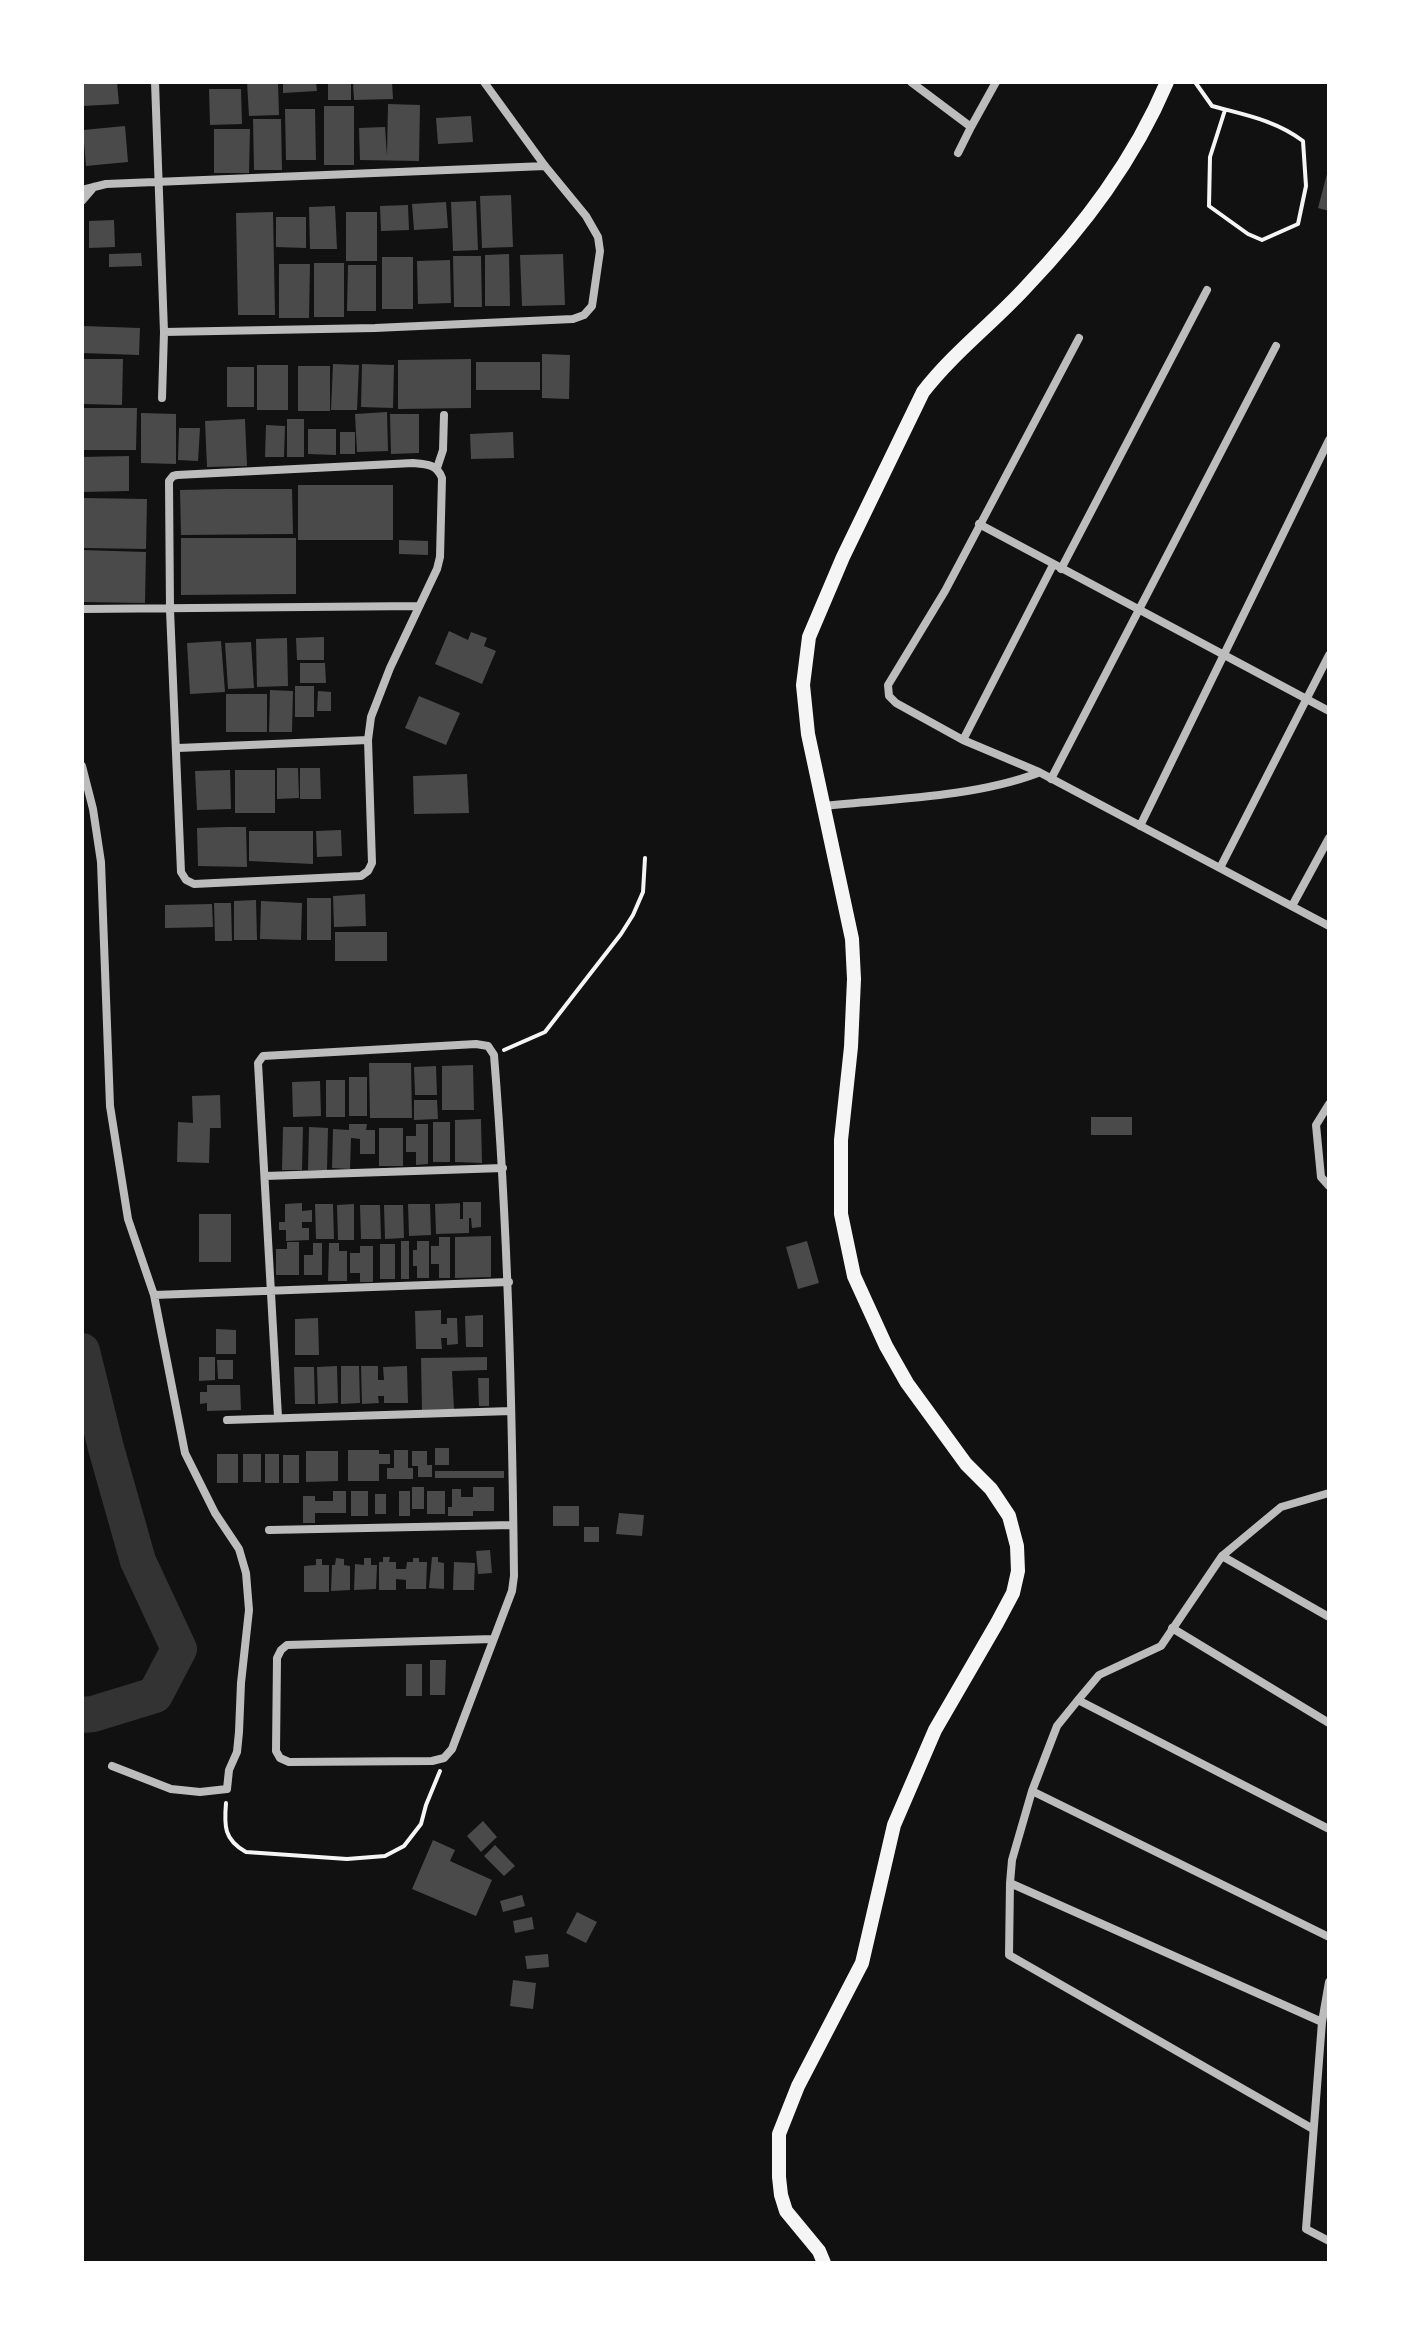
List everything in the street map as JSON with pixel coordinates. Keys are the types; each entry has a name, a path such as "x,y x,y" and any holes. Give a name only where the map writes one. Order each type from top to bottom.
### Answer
{"main road":[{"path":"824,2263 819,2251 786,2211 779,2177 779,2134 803,2074 862,1963 894,1825 935,1730 1013,1593 1018,1571 1017,1546 1009,1516 991,1489 966,1464 907,1383 854,1276 841,1214 841,1140 854,993 852,939 808,734 803,685 809,637 843,557 923,392 939,372 1025,289 1091,214 1152,116 1167,82"}],"street":[{"path":"155,82 164,332 162,398"},
{"path":"164,332 375,328 573,319 584,315 592,306 600,251 598,237 586,216 484,82"},
{"path":"911,82 971,127"},
{"path":"958,153 996,82"},
{"path":"82,190 106,184 545,166"},
{"path":"82,201 94,187"},
{"path":"963,740 1207,290"},
{"path":"1079,338 945,591 888,685 889,696 896,703 963,740 1039,772 1329,926"},
{"path":"1051,779 1276,346"},
{"path":"437,468 443,450 444,415"},
{"path":"1140,826 1329,440"},
{"path":"413,463 437,468 442,478 437,569 390,668 371,717 368,740 372,863 368,871 361,876 194,884 186,880 181,872 170,610 169,481 173,476 413,463"},
{"path":"979,524 1329,711"},
{"path":"82,609 419,606"},
{"path":"1220,868 1329,655"},
{"path":"178,748 368,740"},
{"path":"82,766 93,809 101,862 110,1106 128,1219 154,1295 185,1453 215,1513 239,1549 246,1573 249,1610 237,1752 229,1770 227,1789 200,1792 171,1789 112,1766"},
{"path":"822,806 914,797 1013,782 1039,772"},
{"path":"1292,906 1329,838"},
{"path":"278,1417 258,1063 263,1056 476,1044 488,1046 494,1055 509,1282 512,1591 452,1749 444,1758 432,1761 289,1762 280,1758 276,1751 277,1658 287,1645 493,1639"},
{"path":"1329,1104 1316,1125 1321,1177 1329,1186"},
{"path":"265,1176 503,1168"},
{"path":"154,1295 509,1282"},
{"path":"227,1420 511,1411"},
{"path":"1313,2129 1009,1955 1010,1883 1012,1860 1032,1791 1057,1726 1078,1700 1099,1675 1161,1646 1222,1556 1281,1507 1329,1493"},
{"path":"269,1530 513,1525"},
{"path":"1222,1556 1329,1617"},
{"path":"1172,1628 1329,1723"},
{"path":"1078,1700 1329,1829"},
{"path":"1032,1791 1329,1937"},
{"path":"1010,1883 1322,2022"},
{"path":"1329,1982 1322,2022 1306,2229 1329,2241"}],"path":[{"path":"1195,82 1212,106 1285,127 1303,141 1306,186 1298,224 1262,240 1248,234 1209,206 1210,157 1225,110"},
{"path":"494,1055 545,1032 621,934 643,892 645,858"},
{"path":"227,1789 225,1822 228,1836 235,1846 246,1852 376,1858 399,1850 416,1833 444,1758"}],"building":[{"path":"82,82 117,82 119,104 82,106"},
{"path":"247,82 278,82 279,115 249,116"},
{"path":"283,82 316,82 317,91 283,93"},
{"path":"328,82 351,82 351,100 328,100"},
{"path":"353,82 392,82 393,99 354,100"},
{"path":"209,89 241,89 242,124 210,125"},
{"path":"388,104 420,105 419,161 360,160 359,128 385,127 387,156"},
{"path":"324,106 354,106 354,165 324,165"},
{"path":"285,109 315,109 316,160 286,160"},
{"path":"471,116 473,142 438,144 436,118"},
{"path":"253,119 281,119 282,170 254,170"},
{"path":"125,126 128,162 86,166 83,130"},
{"path":"214,129 250,129 249,173 214,173"},
{"path":"1329,170 1329,211 1318,208"},
{"path":"511,195 513,247 482,248 480,196"},
{"path":"476,201 478,250 453,251 451,202"},
{"path":"446,202 448,228 414,230 412,204"},
{"path":"408,205 409,230 381,231 380,206"},
{"path":"335,206 337,249 310,249 309,207"},
{"path":"273,212 275,315 238,315 236,213"},
{"path":"346,212 377,212 377,261 346,261"},
{"path":"276,217 306,217 306,248 276,247"},
{"path":"114,220 115,247 89,248 89,221"},
{"path":"141,253 142,266 109,267 109,254"},
{"path":"509,254 510,306 485,306 485,255"},
{"path":"563,254 565,305 522,306 520,255"},
{"path":"453,256 481,256 482,307 454,307"},
{"path":"382,257 413,257 413,309 382,309"},
{"path":"450,260 451,303 418,304 417,261"},
{"path":"314,263 344,263 344,317 314,317"},
{"path":"279,264 310,264 309,318 279,318"},
{"path":"348,265 376,265 376,311 347,311"},
{"path":"82,326 140,328 139,355 82,353"},
{"path":"542,354 570,355 569,399 542,398"},
{"path":"82,359 123,359 122,405 82,404"},
{"path":"471,359 471,408 398,409 398,360"},
{"path":"476,362 540,362 540,390 476,390"},
{"path":"333,364 359,365 357,410 331,410"},
{"path":"362,364 394,365 393,408 361,407"},
{"path":"257,365 288,365 288,410 257,410"},
{"path":"298,366 330,366 330,411 298,411"},
{"path":"227,367 254,367 254,407 227,407"},
{"path":"84,408 137,408 136,450 84,450"},
{"path":"387,412 388,451 357,452 355,414"},
{"path":"141,413 176,414 176,464 141,463"},
{"path":"390,414 419,414 419,453 391,454"},
{"path":"245,419 247,466 207,467 205,421"},
{"path":"287,419 304,419 304,457 287,457"},
{"path":"266,425 285,426 284,457 265,457"},
{"path":"179,428 200,428 198,461 178,460"},
{"path":"308,429 336,429 336,455 308,454"},
{"path":"340,432 355,432 355,454 340,454"},
{"path":"513,432 514,458 471,459 470,434"},
{"path":"129,456 129,491 82,492 82,457"},
{"path":"298,485 393,485 393,540 298,540"},
{"path":"292,489 293,534 181,535 180,490"},
{"path":"82,498 147,499 146,549 82,548"},
{"path":"181,538 296,538 296,594 181,595"},
{"path":"399,540 428,541 428,555 399,554"},
{"path":"82,550 146,552 145,603 82,602"},
{"path":"449,631 468,640 471,632 487,638 484,646 496,651 482,684 435,664"},
{"path":"324,637 324,660 297,660 296,638"},
{"path":"287,638 288,686 257,687 256,639"},
{"path":"221,641 225,692 190,694 187,643"},
{"path":"251,642 254,688 228,689 225,643"},
{"path":"300,663 325,663 326,683 300,683"},
{"path":"295,686 314,686 314,717 295,717"},
{"path":"270,690 293,691 292,732 269,732"},
{"path":"318,691 331,692 331,711 317,711"},
{"path":"226,694 267,694 267,732 226,732"},
{"path":"419,696 460,713 446,745 405,728"},
{"path":"277,768 298,768 299,798 277,799"},
{"path":"300,768 320,768 321,799 300,799"},
{"path":"230,770 231,809 197,810 195,771"},
{"path":"235,770 275,770 275,813 235,813"},
{"path":"467,774 469,813 414,814 413,776"},
{"path":"246,827 247,867 198,866 197,828"},
{"path":"341,830 342,856 317,857 316,831"},
{"path":"249,831 313,831 313,864 249,861"},
{"path":"365,894 366,926 334,927 333,896"},
{"path":"307,898 331,898 331,940 307,940"},
{"path":"256,900 257,940 234,940 234,901"},
{"path":"261,901 302,903 301,940 260,939"},
{"path":"214,903 231,903 232,941 215,941"},
{"path":"212,904 213,927 165,928 165,905"},
{"path":"335,932 387,932 387,961 335,961"},
{"path":"369,1063 411,1063 412,1118 370,1118"},
{"path":"473,1065 474,1110 442,1110 442,1066"},
{"path":"436,1066 437,1095 415,1095 414,1067"},
{"path":"349,1077 367,1077 367,1116 349,1116"},
{"path":"326,1080 345,1080 345,1117 326,1117"},
{"path":"320,1081 321,1116 293,1117 292,1082"},
{"path":"220,1095 221,1128 210,1128 209,1163 177,1162 178,1122 193,1123 192,1096"},
{"path":"414,1100 437,1100 438,1119 414,1120"},
{"path":"1091,1117 1132,1117 1132,1135 1091,1135"},
{"path":"481,1119 482,1163 455,1162 455,1120"},
{"path":"433,1122 450,1122 450,1162 433,1162"},
{"path":"349,1124 367,1124 366,1130 375,1130 375,1154 360,1154 360,1139 351,1138 350,1169 332,1168 333,1129 349,1130"},
{"path":"416,1124 428,1124 428,1164 416,1165 416,1152 406,1152 406,1136 416,1136"},
{"path":"283,1127 303,1127 302,1170 282,1170"},
{"path":"309,1127 328,1128 327,1170 308,1170"},
{"path":"379,1128 403,1128 403,1166 379,1166"},
{"path":"463,1202 481,1202 481,1227 472,1228 469,1218 469,1233 436,1234 435,1204 460,1203 460,1219 463,1219"},
{"path":"302,1203 302,1211 312,1210 312,1222 302,1222 302,1228 309,1228 309,1240 286,1241 286,1230 279,1230 279,1222 285,1222 285,1204"},
{"path":"315,1204 333,1204 334,1239 316,1239"},
{"path":"354,1204 354,1240 338,1240 337,1205"},
{"path":"408,1204 430,1204 431,1235 409,1236"},
{"path":"360,1205 380,1205 381,1239 361,1239"},
{"path":"384,1205 403,1205 404,1238 385,1239"},
{"path":"199,1214 231,1214 231,1262 199,1262"},
{"path":"491,1236 491,1277 455,1278 455,1237"},
{"path":"439,1237 450,1237 450,1278 439,1278 439,1264 431,1264 431,1246 439,1246"},
{"path":"401,1241 409,1241 409,1279 401,1279"},
{"path":"417,1241 429,1241 429,1278 417,1278 417,1266 413,1266 413,1250 417,1250"},
{"path":"807,1241 819,1283 798,1289 786,1247"},
{"path":"287,1242 299,1242 299,1275 276,1275 276,1249 287,1249"},
{"path":"313,1243 322,1243 322,1275 304,1275 304,1255 313,1255"},
{"path":"329,1243 339,1243 339,1251 347,1251 347,1281 328,1281"},
{"path":"380,1244 395,1244 395,1279 380,1279"},
{"path":"360,1246 373,1246 373,1282 360,1282 360,1273 350,1273 350,1253 360,1253"},
{"path":"441,1310 441,1324 447,1324 447,1318 457,1318 458,1344 447,1345 447,1338 441,1338 442,1349 416,1349 415,1311"},
{"path":"483,1315 483,1347 466,1347 465,1316"},
{"path":"318,1318 319,1355 295,1355 295,1319"},
{"path":"216,1329 236,1330 236,1354 216,1354"},
{"path":"199,1357 215,1357 215,1380 199,1381"},
{"path":"487,1357 487,1370 452,1371 454,1409 422,1410 421,1358"},
{"path":"217,1360 233,1360 233,1379 218,1379"},
{"path":"337,1366 338,1403 318,1404 317,1367"},
{"path":"341,1366 359,1366 360,1403 341,1404"},
{"path":"361,1366 378,1366 378,1380 384,1380 383,1367 407,1366 408,1403 384,1403 384,1396 378,1396 379,1403 362,1404"},
{"path":"294,1367 314,1367 315,1404 295,1404"},
{"path":"478,1378 489,1378 489,1406 479,1406"},
{"path":"207,1385 240,1385 241,1410 207,1411 207,1403 200,1404 200,1392 207,1392"},
{"path":"435,1448 449,1448 449,1465 435,1465"},
{"path":"348,1450 379,1450 379,1454 390,1454 390,1464 379,1464 379,1481 348,1481"},
{"path":"394,1450 408,1450 408,1468 413,1468 413,1479 387,1479 387,1468 394,1468"},
{"path":"306,1451 338,1451 338,1481 306,1482"},
{"path":"412,1451 427,1451 427,1465 432,1465 432,1477 418,1477 418,1466 412,1466"},
{"path":"217,1454 238,1454 238,1483 217,1483"},
{"path":"243,1454 261,1454 261,1482 243,1482"},
{"path":"265,1454 279,1454 279,1483 265,1483"},
{"path":"283,1455 299,1455 299,1483 283,1483"},
{"path":"435,1471 504,1471 504,1478 435,1478"},
{"path":"412,1487 424,1487 424,1509 412,1509"},
{"path":"473,1487 494,1487 494,1511 473,1511 473,1516 448,1516 448,1507 452,1507 452,1489 461,1489 461,1497 473,1497"},
{"path":"333,1491 346,1491 346,1513 315,1513 315,1523 303,1523 303,1496 315,1496 315,1501 333,1501"},
{"path":"351,1491 368,1491 368,1516 351,1516"},
{"path":"399,1491 410,1491 410,1516 399,1516"},
{"path":"427,1491 445,1491 445,1514 427,1514"},
{"path":"375,1494 386,1494 386,1514 375,1514"},
{"path":"553,1506 579,1506 579,1526 553,1526"},
{"path":"619,1513 644,1515 642,1536 616,1534"},
{"path":"584,1527 599,1527 599,1542 584,1542"},
{"path":"490,1550 492,1573 478,1574 476,1551"},
{"path":"383,1557 390,1557 389,1562 396,1562 396,1569 406,1569 407,1562 413,1562 413,1558 427,1562 426,1589 406,1589 406,1580 396,1579 396,1590 379,1590 379,1562 383,1562"},
{"path":"432,1557 438,1557 438,1562 444,1563 444,1589 429,1588"},
{"path":"336,1558 344,1559 344,1565 350,1566 350,1590 331,1591 332,1565 335,1565"},
{"path":"364,1558 371,1558 371,1565 377,1565 376,1589 354,1590 355,1564 364,1565"},
{"path":"316,1559 322,1559 322,1565 329,1565 329,1592 304,1592 304,1566 316,1565"},
{"path":"454,1562 475,1563 474,1590 453,1590"},
{"path":"430,1660 446,1660 445,1695 430,1695"},
{"path":"406,1664 422,1664 422,1696 406,1696"},
{"path":"483,1821 497,1837 481,1852 467,1836"},
{"path":"433,1840 455,1850 450,1861 492,1880 476,1916 412,1889"},
{"path":"495,1845 515,1866 504,1876 484,1856"},
{"path":"522,1895 525,1906 503,1912 500,1901"},
{"path":"577,1912 597,1922 586,1943 566,1933"},
{"path":"532,1917 534,1929 515,1933 513,1921"},
{"path":"548,1954 549,1967 527,1969 525,1956"},
{"path":"513,1980 536,1983 533,2009 510,2006"}],"waterway":[{"path":"82,1351 138,1561 179,1649 155,1695 82,1715"}]}
